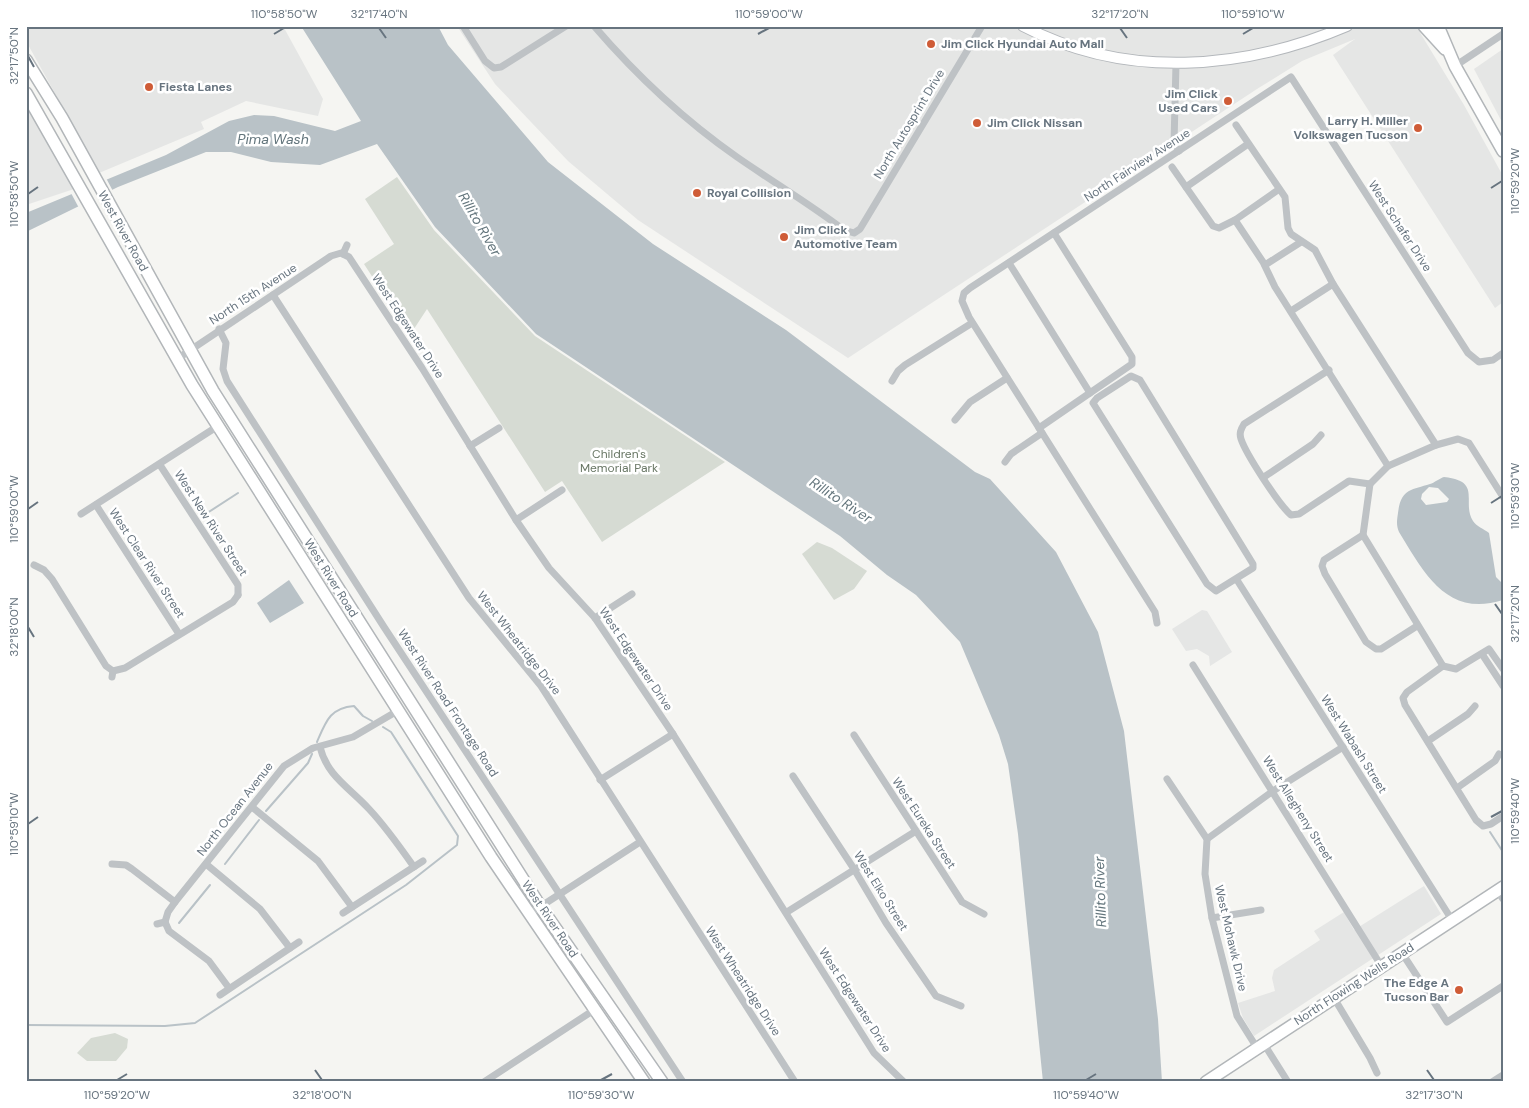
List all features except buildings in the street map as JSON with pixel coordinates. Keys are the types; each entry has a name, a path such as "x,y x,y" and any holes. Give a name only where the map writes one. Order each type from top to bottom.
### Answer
{"main road":[{"path":"1424,26 1450,54"},
{"path":"1438,26 1455,66 1503,151"},
{"name":"West River Road","path":"26,60 92,174 188,350 540,906 662,1082"},
{"name":"West River Road","path":"26,93 177,359 322,593 529,914 644,1082"},
{"name":"North Flowing Wells Road","path":"1206,1082 1452,920 1501,892"}],"street":[{"path":"463,26 485,61 494,68 501,67 566,26"},
{"name":"North Autosprint Drive","path":"594,26 620,56 671,106 737,157 844,230 854,232 860,229 982,26"},
{"path":"1023,26 1082,50 1124,58 1176,64 1229,60 1269,53 1308,43 1347,26"},
{"path":"1455,66 1503,34"},
{"path":"1176,64 1174,143 1179,151"},
{"name":"North Fairview Avenue","path":"972,323 962,301 962,297 970,288 1291,77"},
{"name":"West Schafer Drive","path":"1291,77 1468,353 1479,362"},
{"path":"1236,125 1286,203 1288,228 1291,234 1315,250 1333,284 1436,445"},
{"path":"1186,187 1248,144"},
{"path":"1172,167 1213,226 1219,228 1235,220 1278,190"},
{"path":"1235,220 1265,265 1275,287 1388,466"},
{"path":"1005,462 1011,454 1090,393 1132,364 1132,357 1054,233"},
{"path":"1265,265 1301,242"},
{"path":"343,254 347,245"},
{"name":"North 15th Avenue","path":"177,359 219,329 331,256 343,254"},
{"name":"West Edgewater Drive","path":"343,254 355,264 516,520 549,568 595,618 673,734 874,1052 904,1082"},
{"path":"1009,263 1090,393"},
{"path":"1291,311 1333,284"},
{"name":"West Wheatridge Drive","path":"273,295 469,598 541,686 795,1082"},
{"path":"892,381 898,371 905,365 972,323 1156,612 1156,623"},
{"name":"West River Road Frontage Road","path":"219,329 226,343 223,369 227,381 384,627 683,1082"},
{"path":"1476,371 1479,362 1493,360 1503,353"},
{"path":"1329,370 1244,424 1240,433 1241,440 1284,509 1291,515 1299,514 1349,481 1370,484"},
{"path":"1131,376 1140,380 1253,564 1253,568 1237,580 1216,590 1207,584 1094,403 1097,398 1131,376"},
{"path":"955,420 970,402 1007,378"},
{"name":"West New River Street","path":"81,514 218,426"},
{"path":"470,446 499,428"},
{"path":"1264,477 1313,444 1321,435"},
{"path":"1503,497 1469,443 1458,439 1436,445 1388,466 1370,484 1362,535 1443,666 1456,669 1490,649 1503,669"},
{"name":"West New River Street","path":"160,465 238,585 241,595 179,634"},
{"path":"516,520 562,490"},
{"name":"West Clear River Street","path":"96,505 179,634"},
{"path":"1362,535 1324,560 1322,566 1366,642 1373,648 1381,649 1417,626"},
{"path":"34,565 44,570 52,579 106,666 113,674 179,634"},
{"name":"West Wabash Street","path":"1237,580 1452,920"},
{"path":"595,618 632,594"},
{"path":"1482,654 1501,681"},
{"name":"West Allegheny Street","path":"1193,665 1273,790 1382,967"},
{"path":"1443,666 1407,692 1403,698 1405,705 1476,820 1483,826 1491,824 1503,816"},
{"path":"1428,741 1468,714 1475,706"},
{"name":"North Ocean Avenue","path":"165,922 168,912 175,902 284,766 307,751 353,737 399,710"},
{"path":"600,780 673,734"},
{"name":"West Eureka Street","path":"854,735 962,902 984,914"},
{"path":"320,747 323,758 332,775 381,822 414,867"},
{"path":"1167,779 1207,838 1273,790 1343,747"},
{"path":"1457,788 1494,761 1499,754"},
{"name":"West Elko Street","path":"793,776 854,869 886,923 936,996 961,1006"},
{"path":"252,807 318,861 352,908"},
{"path":"786,912 916,831"},
{"name":"West Mohawk Drive","path":"1207,838 1205,874 1212,918 1238,1016 1288,1082"},
{"path":"529,914 640,842"},
{"path":"343,913 422,861"},
{"path":"112,864 126,865 175,902"},
{"path":"206,864 260,909 290,948"},
{"path":"1212,918 1261,910"},
{"path":"157,924 165,922 170,931 209,961 229,988"},
{"path":"220,995 299,942"},
{"path":"1402,953 1447,1022 1503,986"},
{"path":"1334,998 1377,1072"},
{"path":"484,1082 594,1010"},
{"path":"1492,1082 1503,1075"}],"shaded area":[{"path":"26,26 283,26 323,99 318,116 246,101 201,122 204,129 99,173 26,41"},
{"path":"457,26 1416,26 1464,105 1503,176 1503,302 1495,308 1333,55 1355,39 1302,61 1257,89 848,358 638,220 568,161 495,84"},
{"path":"1503,49 1503,124 1474,69"},
{"path":"26,105 74,189 26,205"},
{"path":"1202,610 1207,611 1232,652 1210,666 1209,656 1197,649 1186,651 1172,629"},
{"path":"1424,886 1441,914 1254,1036 1243,1018 1238,1003 1275,991 1272,978 1274,970 1320,940 1314,931 1344,912 1354,930"}],"green space":[{"name":"Children's Memorial Park","path":"397,177 434,230 535,336 725,462 602,542 562,481 545,492 427,309 410,335 364,264 394,244 365,199"},
{"path":"817,542 832,548 867,571 854,589 834,600 802,554"},
{"path":"115,1033 128,1039 127,1048 116,1061 87,1061 77,1053 91,1038"}],"water":[{"path":"301,26 438,26 448,45 548,162 653,244 786,330 975,472 990,479 1056,552 1098,632 1124,731 1158,1019 1162,1082 1043,1082 1018,834 1008,764 999,735 960,642 916,595 887,575 840,536 536,334 435,227 377,144 320,165 271,162 231,152 206,152 118,187 26,232 26,213 166,155 229,121 254,115 274,116 335,131 361,121"},
{"path":"1444,477 1456,479 1463,483 1469,493 1470,514 1473,521 1489,533 1496,577 1503,584 1503,600 1483,604 1467,603 1452,597 1439,588 1428,576 1399,532 1397,525 1399,505 1405,494 1408,491","holes":["1429,487 1438,488 1449,499 1447,502 1426,505 1421,499 1422,494"]},
{"path":"289,580 304,603 270,623 257,603"}],"pier":[{"path":"106,178 114,193 80,210 71,193"}],"waterway":[{"path":"201,517 238,493"},
{"path":"317,742 330,717 346,707 354,706 363,716 372,721"},
{"path":"26,1025 165,1026 195,1023 406,885 457,845 458,836 391,732 383,727"},
{"path":"266,811 308,763 312,754"},
{"path":"225,864 259,820"},
{"path":"1490,832 1503,852"},
{"path":"179,923 210,885"}],"place":[{"name":"Jim Click Hyundai Auto Mall","path":"931,44"},
{"name":"Fiesta Lanes","path":"149,87"},
{"name":"Jim Click Used Cars","path":"1228,101"},
{"name":"Jim Click Nissan","path":"977,123"},
{"name":"Larry H. Miller Volkswagen Tucson","path":"1418,128"},
{"name":"Royal Collision","path":"697,193"},
{"name":"Jim Click Automotive Team","path":"784,237"},
{"name":"The Edge A Tucson Bar","path":"1459,990"}],"water label":[{"name":"Pima Wash","path":"273,139"},
{"name":"Rillito River","path":"480,224"},
{"name":"Rillito River","path":"841,500"},
{"name":"Rillito River","path":"1100,892"}]}
